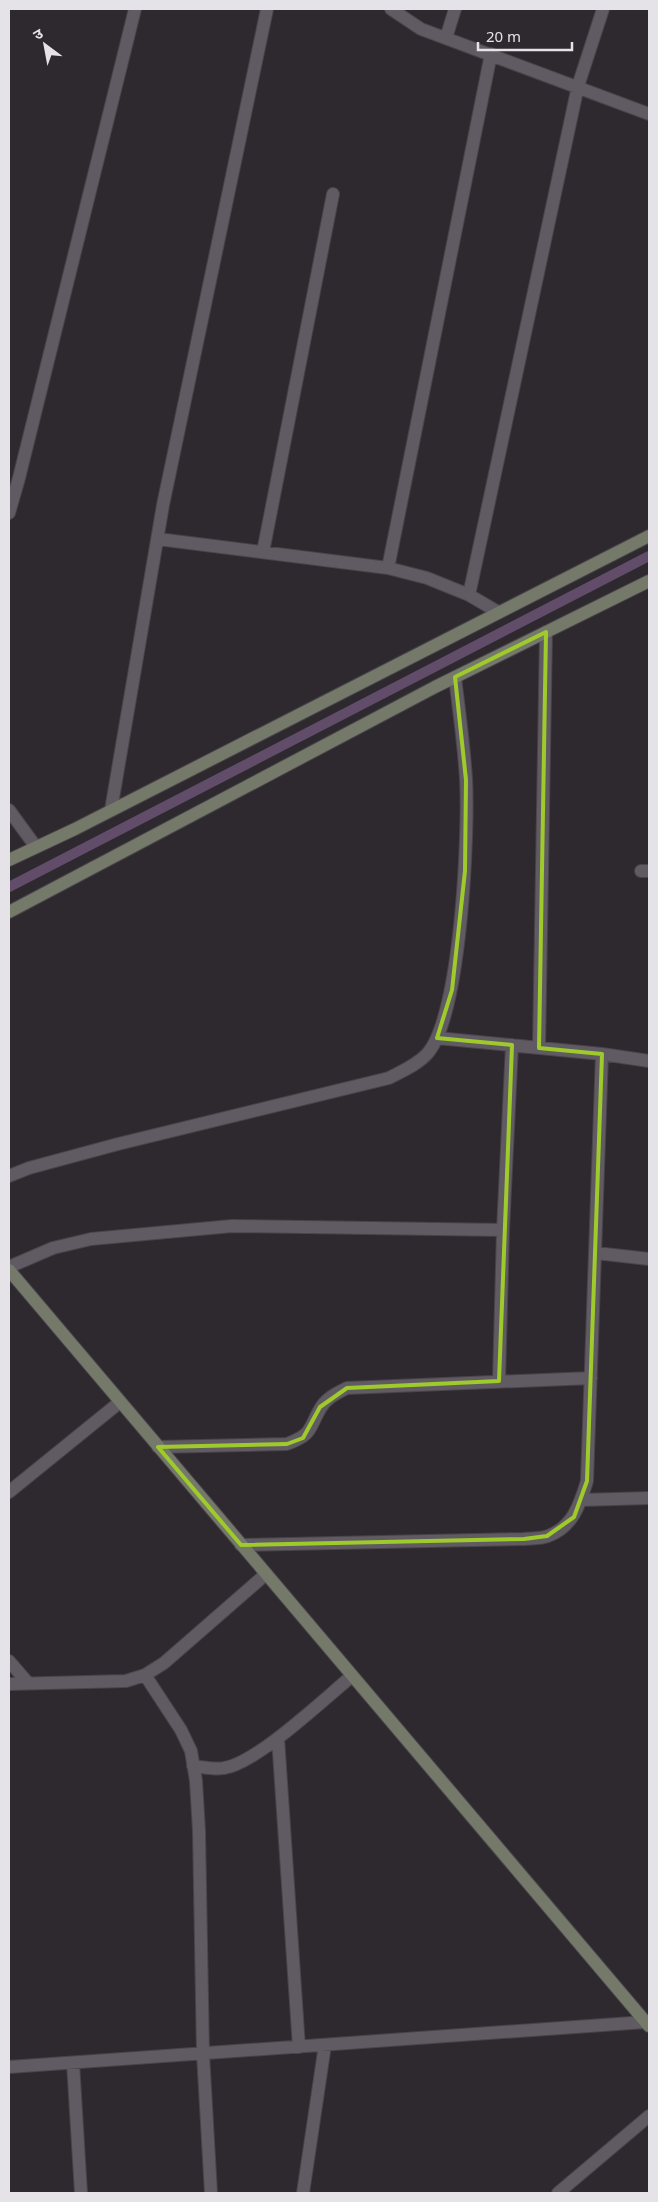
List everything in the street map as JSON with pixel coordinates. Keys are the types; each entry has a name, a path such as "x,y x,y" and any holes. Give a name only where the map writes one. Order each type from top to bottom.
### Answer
{"street":[{"path":"9,513 22,468 135,9"},
{"path":"111,810 158,539 267,9"},
{"path":"391,9 421,29 649,114"},
{"path":"446,38 455,9"},
{"path":"469,595 578,86 603,9"},
{"path":"388,568 491,54"},
{"path":"263,552 333,194"},
{"path":"9,860 649,536"},
{"path":"158,539 388,568 427,578 469,595 498,612"},
{"path":"9,912 455,677 649,580"},
{"path":"539,1048 546,632"},
{"path":"9,1176 29,1168 118,1144 389,1078 413,1065 428,1053 437,1038 452,990 465,871 466,780 455,677"},
{"path":"9,810 36,847"},
{"path":"437,1038 602,1054 649,1061"},
{"path":"499,1382 503,1230 512,1045"},
{"path":"241,1545 524,1539 547,1536 563,1527 574,1517 587,1480 602,1054"},
{"path":"503,1230 232,1226 91,1240 53,1248 9,1268 158,1447 648,2024"},
{"path":"596,1253 649,1259"},
{"path":"158,1447 287,1444 303,1438 313,1427 320,1408 331,1396 347,1388 591,1378"},
{"path":"9,1492 120,1402"},
{"path":"581,1500 649,1498"},
{"path":"9,1684 126,1681 145,1675 164,1663 266,1574"},
{"path":"9,1661 28,1683"},
{"path":"145,1675 181,1730 191,1752 196,1781 199,1830 203,2054 211,2193"},
{"path":"193,1766 224,1768 248,1759 278,1738 352,1676"},
{"path":"278,1738 299,2048"},
{"path":"9,2067 648,2024"},
{"path":"303,2193 325,2045"},
{"path":"73,2063 81,2193"},
{"path":"558,2193 649,2116"}],"highlighted area":[{"path":"546,632 539,1048 602,1054 587,1481 574,1517 547,1536 524,1539 241,1545 158,1447 287,1444 303,1438 320,1407 347,1388 499,1381 512,1045 437,1038 452,990 465,871 466,780 455,677"}],"waterway":[{"path":"9,887 649,556"}]}
